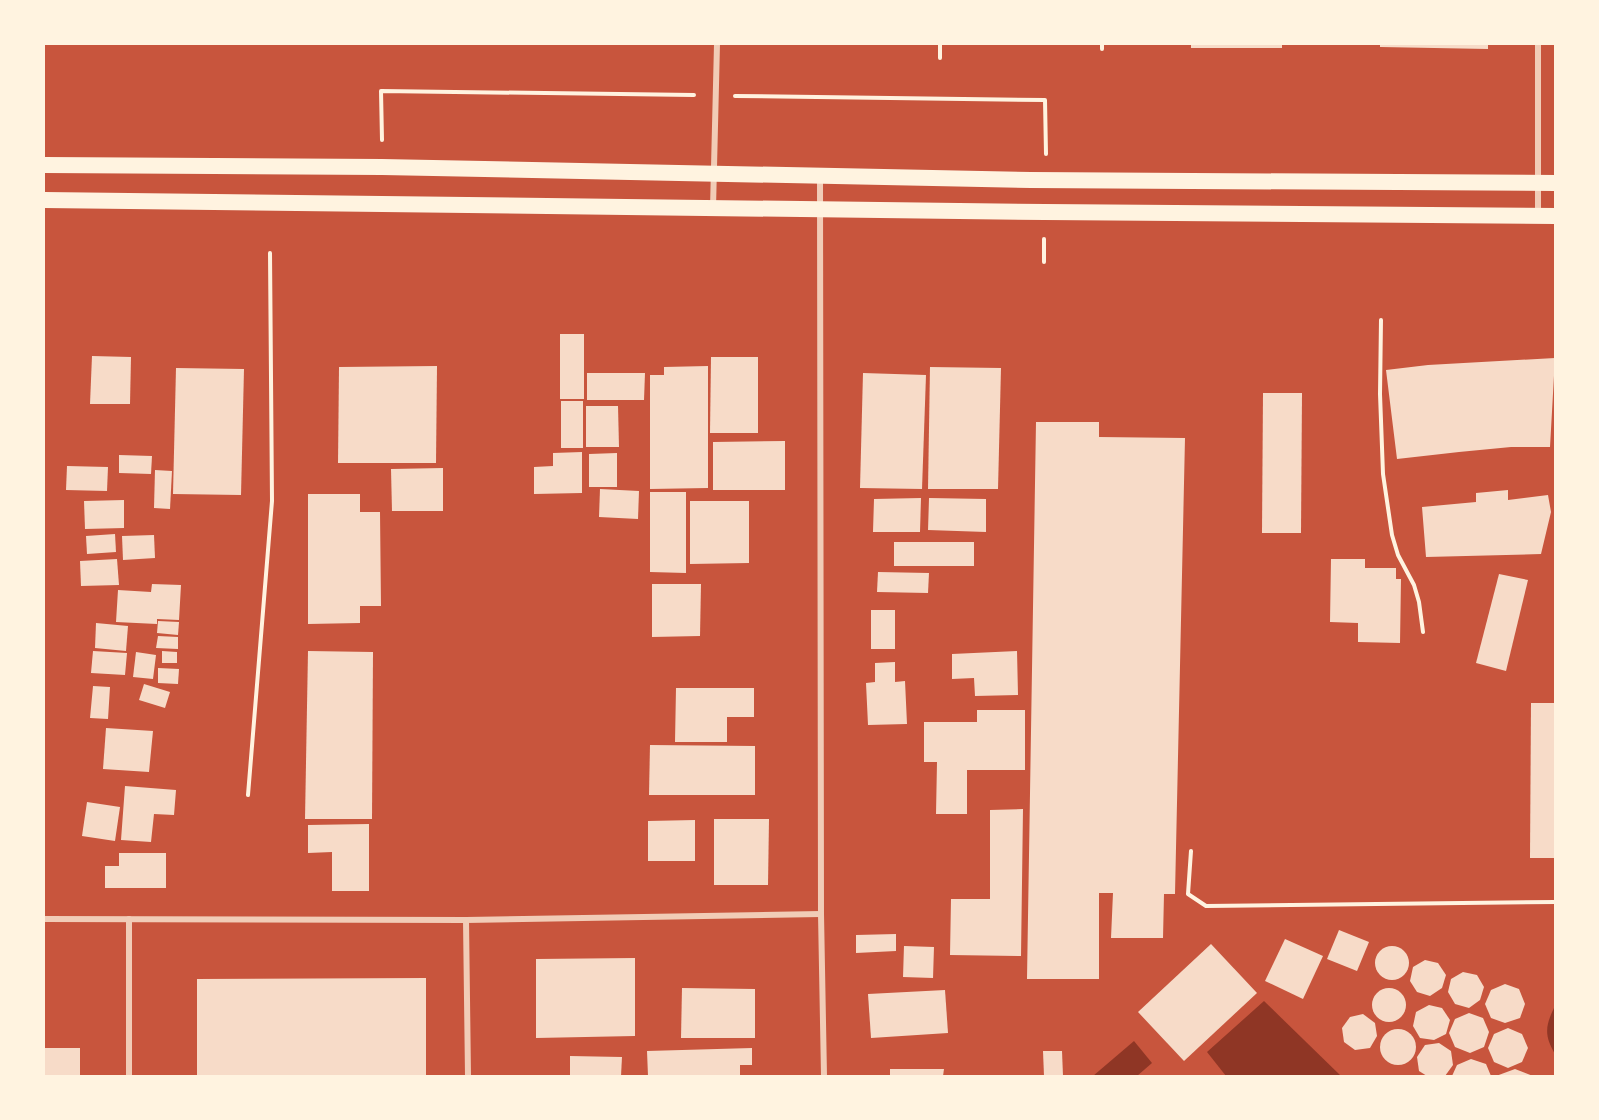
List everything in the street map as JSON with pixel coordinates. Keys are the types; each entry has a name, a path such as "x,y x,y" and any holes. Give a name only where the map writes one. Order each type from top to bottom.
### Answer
{"highway":[{"path":"44,165 382,167 1046,180 1556,183"},
{"path":"44,200 1556,216"}],"street":[{"path":"712,208 717,44"},
{"path":"1538,44 1538,216"},
{"path":"820,176 821,914 824,1077"},
{"path":"44,919 466,920 821,914"},
{"path":"129,919 129,1077"},
{"path":"466,920 468,1077"}],"path":[{"path":"940,44 940,58"},
{"path":"382,167 381,91 1046,100 1046,180"},
{"path":"1044,262 1045,212"},
{"path":"248,795 272,501 270,253"},
{"path":"1381,320 1380,394 1383,474 1392,535 1398,555 1414,585 1423,632"},
{"path":"1191,851 1188,894 1206,906 1556,902"}],"shaded area":[{"path":"1264,1001 1341,1076 1226,1076 1207,1052"},
{"path":"1555,1006 1555,1054 1547,1030"},
{"path":"1134,1041 1152,1063 1137,1076 1093,1076"}],"building":[{"path":"1191,44 1282,44 1282,48 1191,48"},
{"path":"1380,44 1488,44 1488,49 1380,47"},
{"path":"560,334 584,334 584,399 560,399"},
{"path":"92,356 131,357 130,404 90,404"},
{"path":"711,357 758,357 758,433 710,433"},
{"path":"1555,358 1550,447 1511,447 1397,459 1386,370 1428,365"},
{"path":"437,366 436,463 338,463 339,367"},
{"path":"708,366 708,488 650,489 650,375 664,375 664,367"},
{"path":"930,367 1001,368 998,489 928,489"},
{"path":"176,368 244,369 241,495 173,494"},
{"path":"587,373 645,373 644,400 587,400"},
{"path":"863,373 926,375 922,489 860,488"},
{"path":"1263,393 1302,393 1301,533 1262,533"},
{"path":"561,401 583,401 583,448 561,448"},
{"path":"586,406 618,406 619,447 586,447"},
{"path":"1036,422 1099,422 1099,437 1185,438 1175,894 1164,894 1163,938 1111,938 1113,893 1099,893 1099,979 1027,979"},
{"path":"785,441 785,490 713,490 713,442"},
{"path":"582,452 582,493 534,494 534,467 553,466 553,453"},
{"path":"617,453 617,487 589,487 589,454"},
{"path":"119,455 152,456 151,474 119,473"},
{"path":"67,466 108,467 107,491 66,490"},
{"path":"443,468 443,511 392,511 391,469"},
{"path":"155,470 172,471 170,509 154,508"},
{"path":"600,489 639,491 638,519 599,517"},
{"path":"1508,490 1508,500 1548,495 1551,512 1541,554 1426,557 1422,507 1476,502 1476,493"},
{"path":"650,492 686,492 686,573 650,572"},
{"path":"308,494 360,494 360,512 380,512 381,606 360,606 360,623 308,624"},
{"path":"921,498 920,532 873,532 874,499"},
{"path":"929,498 986,499 986,532 928,530"},
{"path":"124,500 124,528 85,529 84,501"},
{"path":"690,501 749,501 749,563 690,564"},
{"path":"115,534 116,552 87,554 86,536"},
{"path":"154,535 155,558 123,560 122,536"},
{"path":"894,542 974,542 974,566 894,566"},
{"path":"117,559 119,585 81,586 80,561"},
{"path":"1331,559 1365,559 1365,568 1396,568 1396,579 1401,579 1400,643 1358,642 1358,623 1330,622"},
{"path":"878,572 929,573 928,593 877,592"},
{"path":"1499,574 1528,580 1506,671 1476,663"},
{"path":"152,584 181,585 179,620 157,619 157,624 116,622 118,590 151,592"},
{"path":"652,584 701,584 700,636 652,637"},
{"path":"871,610 895,610 895,649 871,649"},
{"path":"158,621 179,622 178,635 157,633"},
{"path":"96,623 128,626 126,651 95,648"},
{"path":"158,636 178,637 178,649 156,648"},
{"path":"93,651 127,653 125,675 91,673"},
{"path":"162,651 177,652 177,663 162,663"},
{"path":"308,651 373,652 372,819 305,819"},
{"path":"1017,651 1018,695 975,696 974,678 952,679 952,654"},
{"path":"136,652 156,655 153,679 133,677"},
{"path":"895,662 895,682 905,681 907,724 868,725 866,683 875,682 875,663"},
{"path":"158,668 179,669 178,684 158,683"},
{"path":"144,684 170,692 165,708 139,700"},
{"path":"93,686 110,687 108,719 90,718"},
{"path":"676,688 754,688 754,717 727,717 727,742 675,742"},
{"path":"1531,703 1556,703 1556,858 1530,858"},
{"path":"977,710 1025,710 1025,770 967,770 967,814 936,814 937,762 924,762 924,722 977,722"},
{"path":"106,728 153,731 149,772 103,769"},
{"path":"650,745 755,746 755,795 649,795"},
{"path":"125,786 176,790 174,815 154,814 151,842 121,840"},
{"path":"87,802 120,807 115,841 82,836"},
{"path":"1023,809 1021,956 950,955 951,899 990,899 990,810"},
{"path":"714,819 769,819 768,885 714,885"},
{"path":"695,820 695,861 648,861 648,821"},
{"path":"369,824 369,891 332,891 332,852 308,853 308,825"},
{"path":"119,853 166,853 166,888 105,888 105,866 119,866"},
{"path":"1339,930 1369,942 1357,971 1327,959"},
{"path":"896,934 896,951 856,953 856,935"},
{"path":"1285,939 1323,956 1303,999 1265,981"},
{"path":"1211,944 1257,993 1184,1061 1138,1012"},
{"path":"904,946 934,947 933,978 903,977"},
{"path":"1392,946 1404,951 1409,963 1404,975 1392,980 1380,975 1375,963 1380,951"},
{"path":"635,958 635,1036 536,1038 536,959"},
{"path":"1425,960 1438,963 1446,975 1442,988 1430,996 1417,992 1410,981 1413,967"},
{"path":"1463,972 1477,975 1484,987 1480,1000 1469,1008 1455,1004 1448,992 1451,979"},
{"path":"426,978 426,1076 197,1076 197,979"},
{"path":"1505,984 1519,989 1525,1004 1520,1018 1505,1023 1491,1018 1485,1004 1491,990"},
{"path":"682,988 755,989 755,1038 681,1038"},
{"path":"1389,988 1401,993 1406,1005 1401,1017 1389,1022 1377,1017 1372,1005 1377,993"},
{"path":"945,990 948,1033 871,1038 868,994"},
{"path":"1429,1005 1442,1008 1450,1020 1446,1034 1434,1040 1420,1038 1413,1026 1416,1012"},
{"path":"1469,1013 1483,1018 1489,1032 1484,1047 1470,1053 1455,1047 1449,1033 1455,1019"},
{"path":"1363,1014 1375,1023 1377,1036 1370,1048 1355,1050 1344,1042 1342,1028 1350,1017"},
{"path":"1508,1028 1522,1034 1528,1048 1522,1062 1508,1068 1494,1062 1488,1048 1494,1034"},
{"path":"1398,1029 1410,1035 1416,1047 1410,1059 1398,1065 1386,1059 1380,1047 1386,1035"},
{"path":"1439,1043 1451,1051 1453,1065 1445,1076 1427,1076 1419,1071 1417,1057 1425,1045"},
{"path":"44,1048 80,1048 80,1076 44,1076"},
{"path":"752,1048 752,1065 740,1065 740,1076 648,1076 647,1051"},
{"path":"1043,1051 1062,1051 1063,1076 1044,1076"},
{"path":"570,1056 622,1057 621,1076 570,1076"},
{"path":"1471,1059 1486,1064 1491,1076 1452,1076 1457,1065"},
{"path":"890,1069 944,1069 943,1076 890,1076"},
{"path":"1515,1069 1533,1076 1496,1076"}]}
